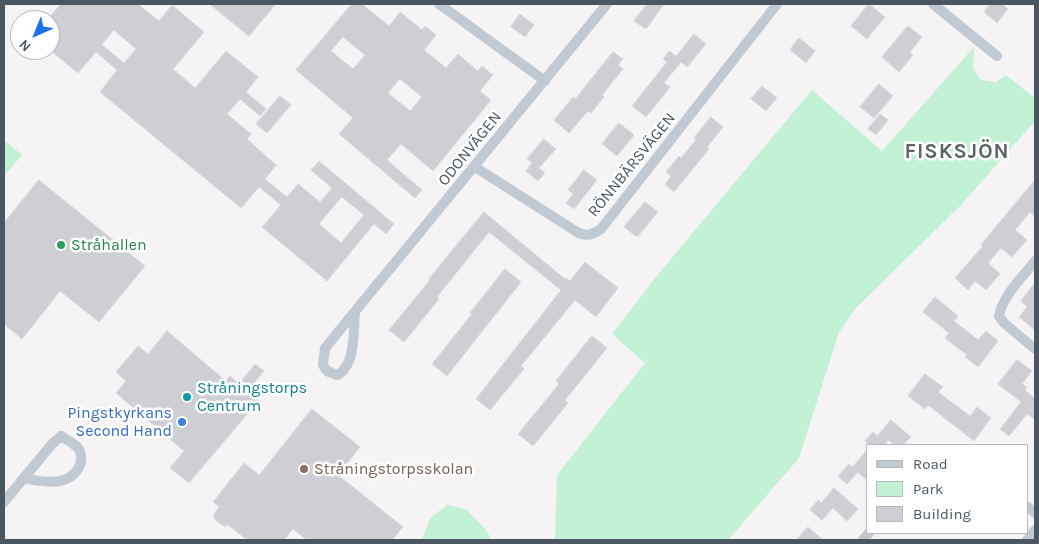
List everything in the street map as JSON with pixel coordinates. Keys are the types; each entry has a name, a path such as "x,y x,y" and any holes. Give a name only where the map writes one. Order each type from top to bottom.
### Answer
{"street":[{"path":"438,4 544,81"},
{"name":"ODONVÄGEN","path":"355,313 351,357 348,366 337,375 327,371 323,366 325,348 476,167 607,4"},
{"name":"RÖNNBÄRSVÄGEN","path":"476,167 577,232 584,236 593,235 601,229 777,4"},
{"path":"933,4 997,56"},
{"path":"1035,261 1007,296 1000,307 999,316 1004,323 1035,349"},
{"path":"4,502 52,444 62,436 77,447 81,462 76,473 70,477 62,481 42,482 24,478"},
{"path":"1027,540 1035,530"}],"green space":[{"path":"974,47 973,69 981,80 996,82 1006,75 1035,98 1035,121 962,204 856,308 839,332 799,458 728,540 555,540 557,475 645,363 612,334 655,278 812,90 882,151"},
{"path":"4,140 22,155 4,176"},
{"path":"447,505 466,509 487,531 491,540 422,540 430,518"}],"building":[{"path":"61,4 138,4 159,21 172,5 204,32 173,69 195,88 226,51 258,77 246,92 266,109 260,116 240,99 227,114 251,134 247,139 276,165 265,179 287,197 298,184 320,202 332,188 311,170 319,161 394,224 386,234 374,224 327,281 262,227 281,205 259,187 241,208 100,92 117,70 96,52 78,73 60,58 60,10 56,10","holes":["114,30 136,49 124,63 102,45","342,197 364,215 341,243 319,224"]},
{"path":"210,4 276,4 249,36"},
{"path":"352,4 362,4 389,26 400,12 422,30 425,26 436,35 424,50 446,68 458,54 478,71 482,66 493,75 480,91 491,100 433,171 401,144 387,160 422,190 415,198 339,134 353,118 296,70","holes":["343,37 365,55 353,69 331,51","400,79 422,97 410,111 388,93"]},
{"path":"647,4 664,4 646,29 634,21"},
{"path":"869,4 885,17 867,39 851,26"},
{"path":"990,4 1002,4 1008,9 997,23 984,12"},
{"path":"520,14 534,25 525,37 511,27"},
{"path":"908,26 922,37 910,52 913,55 899,72 882,57"},
{"path":"694,34 706,44 687,67 681,62 664,83 670,87 646,117 632,106 667,62 663,59 669,51 676,56"},
{"path":"799,38 815,51 806,63 790,50"},
{"path":"613,52 623,59 618,65 623,69 602,95 604,97 591,113 588,111 569,133 554,120 573,97 575,99"},
{"path":"879,84 893,96 874,118 860,107"},
{"path":"762,86 777,98 766,111 751,99"},
{"path":"280,96 291,105 267,133 256,124"},
{"path":"880,114 888,120 876,135 868,129"},
{"path":"711,117 723,127 707,147 709,149 674,192 665,184 671,176 666,172 696,140 694,138"},
{"path":"619,123 634,135 617,156 602,144"},
{"path":"544,139 556,149 539,168 545,173 538,181 526,171 532,163 527,159"},
{"path":"584,170 597,180 574,209 566,203 573,194 568,190"},
{"name":"Stråhallen","path":"39,180 145,266 99,322 60,291 22,339 4,324 4,223"},
{"path":"1035,180 1035,217 1030,212 1015,230 1027,240 1012,257 1001,248 988,263 1000,274 986,290 975,281 968,290 955,278"},
{"path":"645,202 658,212 637,237 624,227"},
{"path":"484,212 565,279 570,281 585,262 618,288 596,317 575,300 521,366 524,369 490,410 476,399 561,290 489,232 404,342 389,330"},
{"path":"505,269 521,282 447,376 432,364"},
{"path":"1035,283 1035,330 1019,317 1027,307 1021,301"},
{"path":"935,297 958,316 954,321 978,340 986,331 998,341 978,367 965,357 967,355 945,338 949,333 923,312"},
{"name":"Stråningstorps Centrum","path":"167,331 226,381 230,376 239,384 255,364 264,371 247,391 259,400 189,483 170,468 184,451 116,393 126,381 116,372 138,346 148,354"},
{"path":"592,336 607,348 565,400 568,403 533,446 518,434 559,384 556,381"},
{"path":"1017,360 1032,371 1022,384 1027,387 1025,390 1035,399 1035,420 1027,414 1009,436 1000,429 1021,402 998,384"},
{"path":"925,374 943,387 938,392 970,416 977,407 991,418 974,441 928,405 925,409 908,396"},
{"name":"Stråningstorpsskolan","path":"312,409 360,447 338,475 403,527 392,540 307,540 293,529 284,540 247,540 227,524 225,527 214,519 214,514 219,507 213,502 244,463 259,475"},
{"path":"891,420 911,437 904,444 894,444 888,440 887,444 868,444 865,441 873,432 877,436"},
{"path":"866,451 866,479 858,472 847,484 838,476 849,464 852,467"},
{"path":"834,488 858,509 847,521 833,508 822,520 810,510 818,500 821,503"},
{"path":"808,527 823,540 797,540"}],"place":[{"name":"Stråhallen","path":"61,245"},
{"name":"Stråningstorps Centrum","path":"187,397"},
{"name":"Pingstkyrkans Second Hand","path":"182,422"},
{"name":"Stråningstorpsskolan","path":"304,469"}],"district":[{"name":"FISKSJÖN","path":"957,152"}]}
